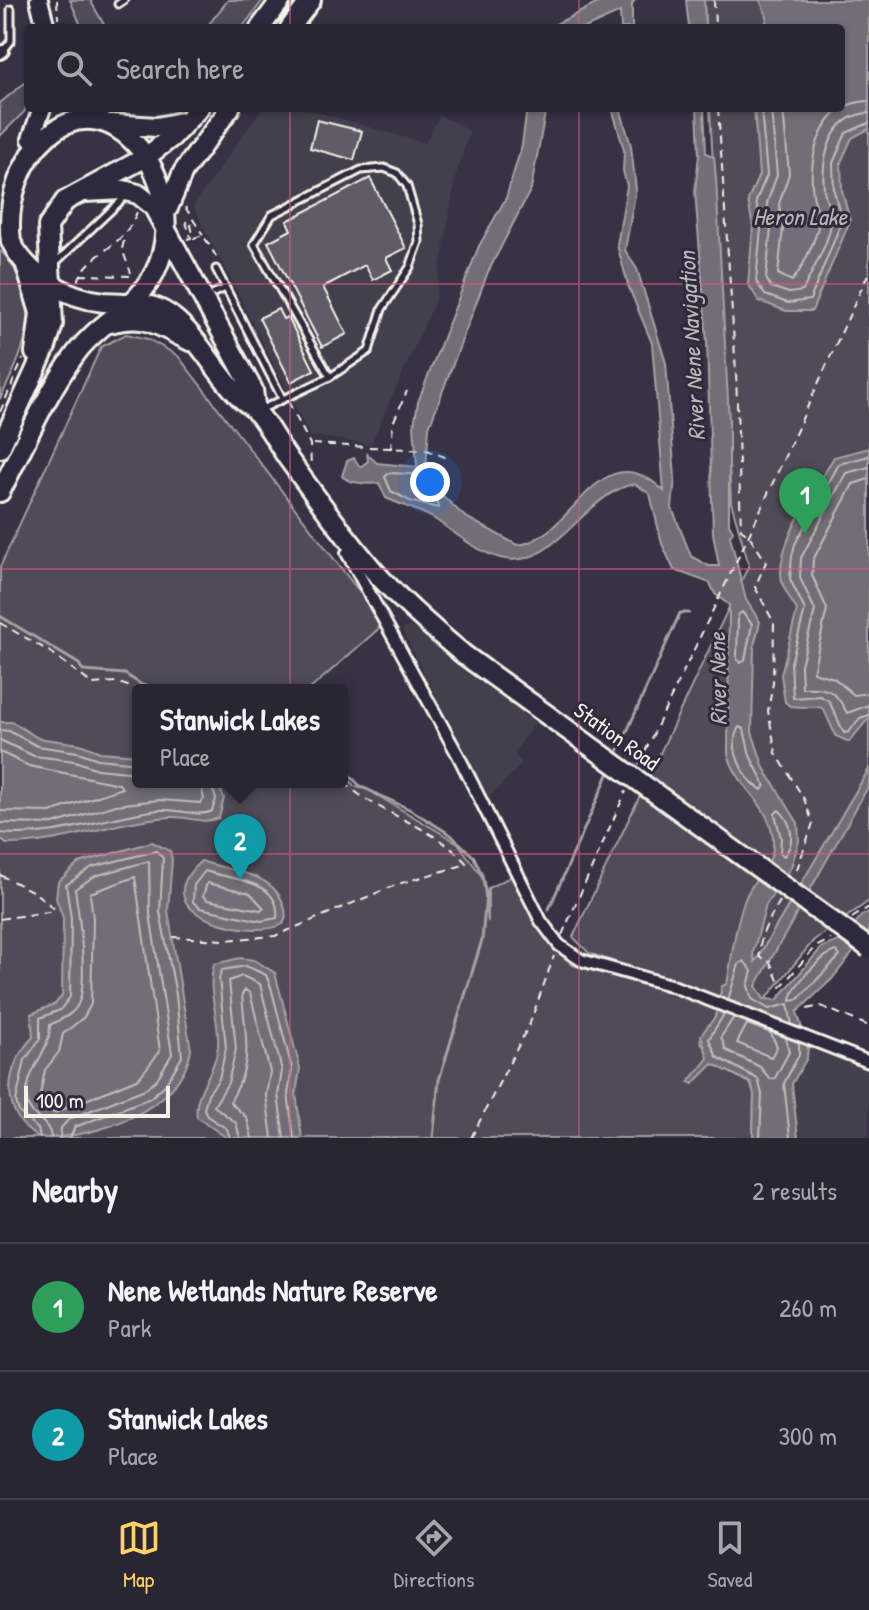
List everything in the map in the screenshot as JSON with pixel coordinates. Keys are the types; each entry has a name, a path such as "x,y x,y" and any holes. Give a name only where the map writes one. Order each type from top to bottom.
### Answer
{"highway":[{"path":"263,24 281,0"},
{"path":"293,24 311,0"},
{"path":"0,492 65,372 102,325 131,303 151,279 183,172 227,112"},
{"path":"35,369 40,313 22,259 9,238 1,206 6,164 31,139 69,121 157,127 194,114"},
{"path":"0,448 51,333 52,276 48,226 65,201 146,157 194,114"},
{"path":"104,123 146,157 161,183 172,214"},
{"path":"77,192 135,198 172,214"},
{"name":"Station Road","path":"172,214 185,268 253,390 256,412"},
{"name":"Station Road","path":"0,243 22,259 99,301 163,309 186,329 236,394 256,412 353,545 412,609 463,654 869,948"},
{"path":"102,325 132,317 146,319 196,344"}],"main road":[{"path":"39,0 45,24"},
{"path":"31,139 41,112"},
{"path":"86,112 104,123"}],"street":[{"name":"Station Road","path":"353,545 347,553 354,569 423,689 556,950 714,1001 869,1062"}],"lane":[{"path":"2,52 11,41 11,9"},
{"path":"256,412 330,377 369,351 382,309 410,267 419,242 414,203 407,186 397,173 384,168 361,170 272,215 254,244 330,377"},
{"path":"52,276 135,198"},
{"path":"216,269 282,398"},
{"path":"214,293 226,288"}],"path":[{"path":"57,0 58,24"},
{"path":"714,0 715,24"},
{"path":"718,112 736,372 741,529 749,535 766,562 755,587 774,623 773,683 768,711 776,753 804,799 813,823 809,842 793,877"},
{"path":"131,274 122,249 135,198"},
{"path":"172,214 203,235"},
{"path":"187,239 191,238 186,222 190,221 194,238"},
{"path":"77,282 99,255 124,238"},
{"path":"715,607 869,272"},
{"path":"80,275 131,274 139,278"},
{"path":"0,412 26,352"},
{"path":"390,450 393,423 407,391"},
{"path":"310,444 427,450 450,459"},
{"path":"0,623 52,653 92,684 116,682 132,687"},
{"path":"173,937 223,940 275,936 398,884 467,864 453,848 415,823 367,801 348,785"},
{"path":"0,875 34,892 56,910 0,919"},
{"path":"781,900 762,933 760,957 770,962 781,987 814,948 832,938"},
{"path":"849,920 869,907"},
{"path":"471,1138 530,1023 556,950"},
{"path":"807,1009 821,1006 869,1026"}],"shaded area":[{"path":"70,0 90,0 104,24 80,24"},
{"path":"228,0 263,0 245,24 209,24"},
{"path":"704,0 869,0 869,901 814,940 756,1011 589,953 573,937 749,565 731,502 710,112 845,112 845,24 705,24"},
{"path":"24,83 24,112 0,136 0,103"},
{"path":"259,112 317,112 425,143 440,115 470,131 456,175 435,301 371,444 310,436 193,206"},
{"path":"0,251 8,259 23,287 28,320 21,351 0,399"},
{"path":"126,334 148,339 178,356 384,624 316,684 132,684 132,788 348,788 348,778 354,786 368,790 458,843 483,878 488,922 488,888 512,876 545,936 573,965 718,1005 715,1017 700,1040 713,1063 750,1083 754,1094 753,1138 0,1138 0,567 101,347"},
{"path":"410,626 535,723 514,753 522,763 489,798 402,630"},
{"path":"808,1046 869,1068 869,1138 798,1138 792,1084 807,1058"}],"water":[{"path":"604,0 635,0 632,4 632,24 621,24 620,12 594,24 556,24"},
{"path":"686,0 704,0 705,24 689,24"},
{"name":"Heron Lake","path":"760,0 869,0 869,129 852,138 841,162 842,190 850,221 812,311 786,311 759,301 748,284 753,227 748,200 759,175 754,112 845,112 845,24 766,24 767,17"},
{"path":"526,112 545,112 531,189 488,272 429,427 426,467 436,469 442,495 464,516 517,545 537,539 587,492 604,479 621,472 641,475 664,491 652,343 629,288 617,245 627,186 623,171 624,150 613,112 621,112 631,146 636,189 625,250 637,269 666,363 675,478 672,508 691,556 709,566 719,566 713,533 707,342 695,191 699,155 697,112 704,112 706,153 714,157 716,179 729,420 729,524 733,531 730,536 746,600 760,622 754,646 752,732 764,768 798,823 799,841 791,867 766,905 753,953 755,962 869,769 869,785 756,986 764,999 777,1000 822,947 842,940 862,915 869,913 869,932 832,979 797,1012 808,1046 807,1058 792,1084 798,1138 753,1138 754,1094 751,1083 713,1064 693,1084 689,1082 708,1058 701,1035 715,1017 722,986 727,984 745,899 773,851 767,818 736,773 728,753 729,605 715,594 710,583 674,570 662,544 650,494 635,484 617,490 601,501 554,543 537,554 520,559 500,558 481,550 431,517 386,498 379,483 359,483 342,476 347,461 354,458 360,467 368,461 367,454 377,463 417,467 414,425 418,402 479,246 506,198 522,145"},
{"path":"869,448 869,718 849,742 836,736 821,708 790,706 785,702 781,675 797,610 783,586 781,567 798,517 834,457"},
{"path":"0,722 12,722 38,738 80,744 100,752 132,755 132,788 220,788 224,798 219,818 206,821 177,817 150,819 27,843 6,844 0,838"},
{"path":"152,842 170,851 172,859 168,911 191,1050 183,1072 170,1090 132,1117 85,1133 39,1138 17,1117 10,1090 16,1063 33,1037 31,1014 55,1004 62,996 63,918 56,898 58,882 79,863"},
{"path":"201,861 242,872 266,883 283,902 286,917 283,924 251,929 229,926 209,920 193,910 184,897 185,880"},
{"path":"240,958 254,960 275,973 300,1068 296,1094 302,1138 227,1138 197,1117 198,1099 218,1046 212,995 214,964"}],"building":[{"path":"317,120 362,131 354,160 310,148"},
{"path":"370,178 406,248 386,258 392,270 373,280 365,265 323,287 347,334 322,347 268,242 291,230 287,221"},
{"path":"278,309 283,319 288,317 314,370 291,382 259,318"}],"waterway":[{"path":"616,756 680,613 689,613"},
{"path":"0,616 79,664 83,671 125,674 140,684"},
{"path":"549,909 610,770"},
{"path":"348,773 360,786 411,810 451,835 474,857 482,875 486,895 482,940 439,1080 433,1138"}],"place":[{"name":"Nene Wetlands Nature Reserve","path":"805,534"},
{"name":"Stanwick Lakes","path":"240,880"}],"water label":[{"name":"River Nene Navigation","path":"692,346"},
{"name":"River Nene","path":"718,679"}]}
